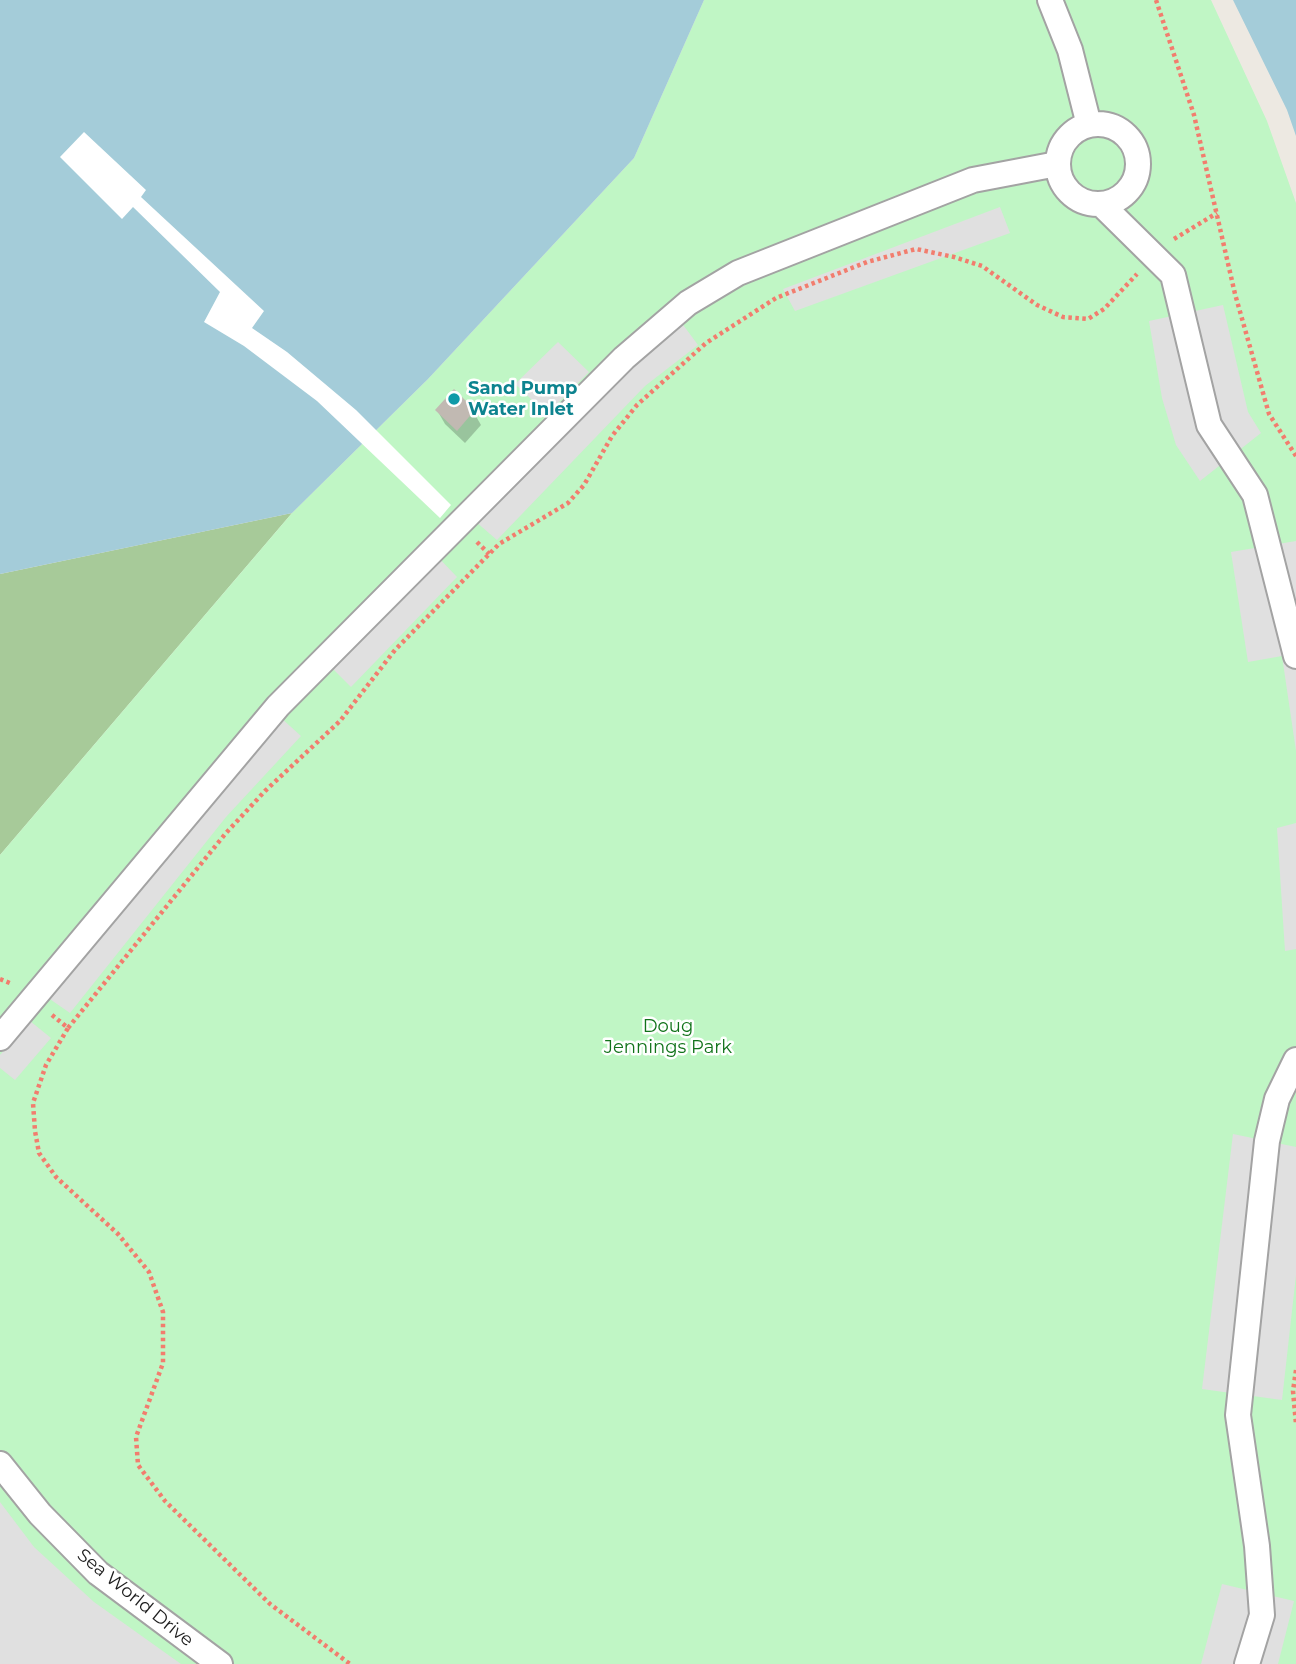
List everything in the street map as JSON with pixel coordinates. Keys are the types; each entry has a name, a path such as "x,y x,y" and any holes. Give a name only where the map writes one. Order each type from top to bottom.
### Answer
{"street":[{"path":"1050,0 1070,50 1089,125"},
{"path":"1089,125 1114,127 1134,145 1138,158 1133,183 1114,201 1101,204 1075,198 1059,177 1057,164 1066,139 1076,130 1089,125"},
{"path":"0,1038 278,706 624,358 688,303 738,273 973,180 1057,164"},
{"path":"1101,204 1173,275 1209,425 1255,495 1296,656"},
{"path":"1247,1664 1262,1615 1255,1534 1238,1415 1267,1141 1277,1099 1296,1060"},
{"name":"Sea World Drive","path":"0,1464 40,1514 98,1573 220,1664"}],"path":[{"path":"1156,0 1194,115 1269,414 1296,456"},
{"path":"1167,243 1217,213"},
{"path":"351,1664 270,1604 165,1501 138,1465 136,1437 163,1363 163,1312 149,1272 118,1234 55,1177 39,1153 33,1103 46,1065 68,1028 226,833 265,791 340,720 395,650 499,544 568,503 584,485 612,436 637,405 706,343 776,298 867,262 916,249 954,257 982,267 1037,304 1063,317 1088,318 1104,309 1140,270"},
{"path":"0,979 7,980 68,1028"},
{"path":"1296,1370 1293,1391 1296,1424"}],"green space":[{"name":"Doug Jennings Park","path":"704,0 1211,0 1267,121 1296,203 1296,1664 0,1664 0,855 292,513 428,379 634,158"},
{"path":"292,513 0,855 0,574"}],"shaded area":[{"path":"1000,207 1010,233 795,311 783,289"},
{"path":"1223,305 1248,412 1261,433 1200,481 1176,445 1162,398 1149,321"},
{"path":"681,322 698,345 645,386 497,540 475,521 632,363"},
{"path":"558,342 589,372 547,414 515,384"},
{"path":"1296,541 1296,751 1282,656 1248,662 1231,552"},
{"path":"436,555 457,577 351,687 331,667"},
{"path":"280,717 301,736 226,817 70,1013 44,995"},
{"path":"1296,823 1296,949 1285,951 1277,828"},
{"path":"30,1021 51,1038 15,1080 0,1068 0,1055"},
{"path":"1233,1134 1296,1147 1296,1275 1282,1400 1202,1389"},
{"path":"0,1502 34,1547 94,1602 181,1664 0,1664"},
{"path":"1222,1584 1294,1601 1278,1664 1201,1664"}],"water":[{"path":"0,0 704,0 634,158 428,379 292,513 0,574"},
{"path":"1233,0 1296,0 1296,136 1287,110"}],"pier":[{"path":"84,132 146,190 141,197 264,311 252,328 287,352 356,410 451,505 440,518 317,401 244,346 204,322 220,292 133,207 122,219 60,157"}],"building":[{"name":"Sand Pump Water Inlet","path":"454,389 475,410 457,431 435,410"}],"place":[{"name":"Sand Pump Water Inlet","path":"454,399"}]}
